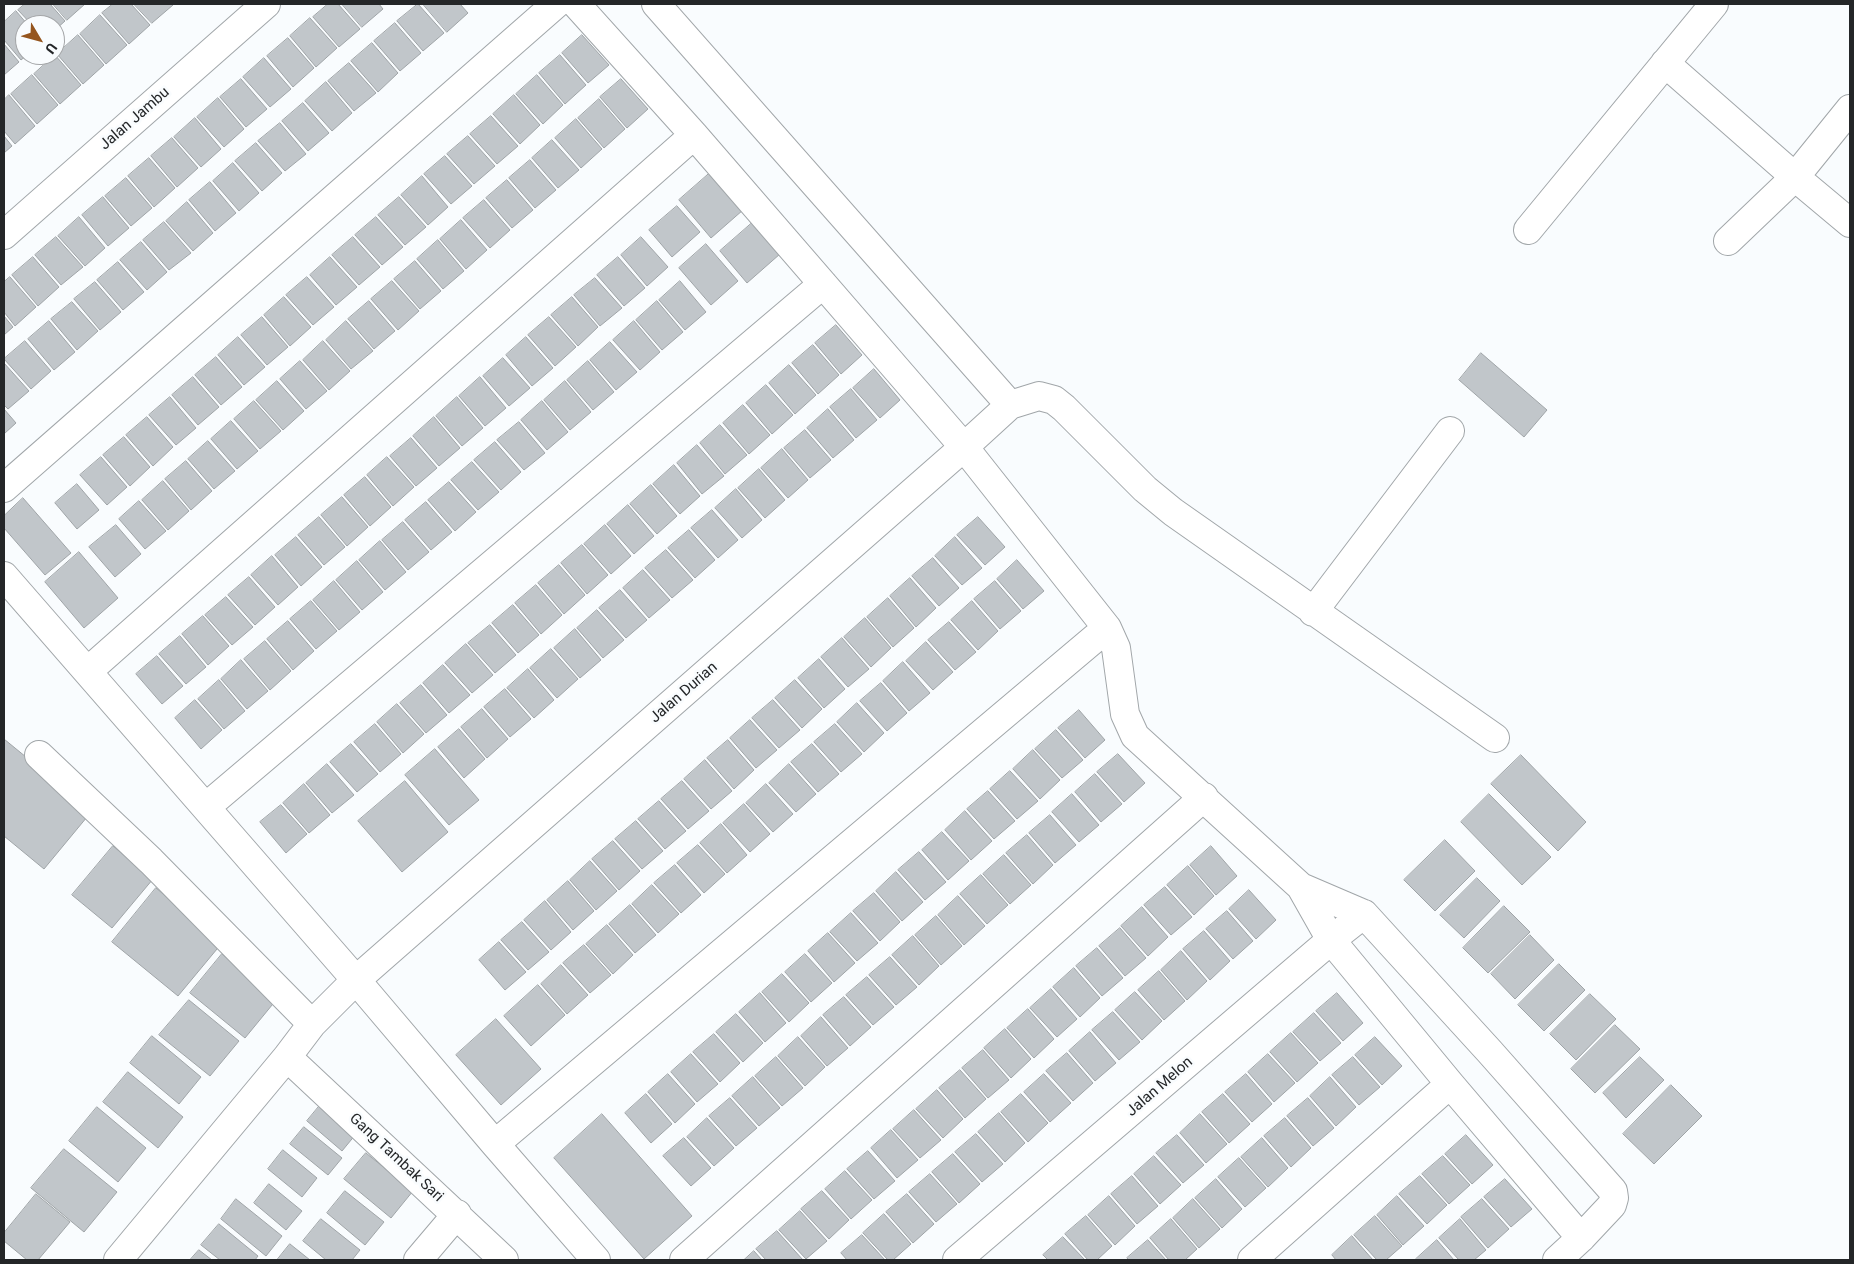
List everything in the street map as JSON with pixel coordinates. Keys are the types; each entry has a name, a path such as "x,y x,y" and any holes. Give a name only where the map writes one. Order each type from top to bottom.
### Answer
{"street":[{"name":"Jalan Jambu","path":"4,235 266,4"},
{"path":"4,488 556,4"},
{"path":"576,4 694,135 964,447 1107,628 1116,648 1125,714 1136,736 1301,886 1331,940 1581,1238"},
{"path":"656,4 1010,405 1039,396 1054,400 1144,489 1173,512 1495,738"},
{"path":"1528,230 1714,4"},
{"path":"1665,63 1850,223"},
{"path":"1728,241 1795,177 1850,109"},
{"path":"88,672 694,135"},
{"path":"206,807 823,284"},
{"name":"Jalan Durian","path":"118,1260 287,1057 312,1024 356,980 1010,405"},
{"path":"1313,612 1450,431"},
{"path":"4,576 356,980 596,1260"},
{"path":"495,1144 1107,628"},
{"path":"39,755 151,861 312,1024"},
{"path":"684,1260 1204,797"},
{"path":"1301,886 1364,914 1613,1190 1614,1198 1612,1205 1557,1260"},
{"name":"Jalan Melon","path":"957,1260 1331,940 1364,914"},
{"name":"Gang Tambak Sari","path":"287,1057 504,1260"},
{"path":"1252,1260 1450,1084"},
{"path":"418,1260 457,1214"}],"building":[{"path":"25,4 50,4 60,15 23,15 18,10"},
{"path":"53,4 85,4 67,20 65,15 63,15"},
{"path":"113,4 131,4 150,25 129,44 102,13"},
{"path":"134,4 172,4 173,5 152,23"},
{"path":"328,4 338,4 360,29 339,47 313,17"},
{"path":"342,4 379,4 383,9 362,27"},
{"path":"418,4 444,33 423,51 397,21"},
{"path":"423,4 460,4 468,13 447,32"},
{"path":"16,11 19,15 15,15 15,53 4,40 4,22"},
{"path":"100,15 127,45 106,64 80,34"},
{"path":"310,18 337,48 316,67 290,36"},
{"path":"395,23 421,53 400,71 374,41"},
{"path":"78,35 104,65 83,84 65,63 65,47"},
{"path":"582,35 609,65 588,83 562,53"},
{"path":"288,38 314,68 293,87 267,56"},
{"path":"372,43 398,73 378,92 351,61"},
{"path":"4,44 15,57 16,65 4,75"},
{"path":"560,55 586,85 565,104 539,73"},
{"path":"264,58 291,89 270,107 243,77"},
{"path":"349,63 376,93 354,111 328,81"},
{"path":"44,65 64,65 81,85 60,104 34,74"},
{"path":"32,75 58,105 37,124 11,94"},
{"path":"537,75 563,105 543,124 516,94"},
{"path":"241,79 267,109 246,127 220,97"},
{"path":"621,79 648,109 627,128 600,97"},
{"path":"326,82 352,113 332,131 305,101"},
{"path":"9,95 35,126 15,144 4,131 4,100"},
{"path":"514,95 540,125 520,144 493,114"},
{"path":"218,98 244,129 224,147 197,117"},
{"path":"599,99 625,129 604,148 578,118"},
{"path":"303,103 329,133 308,151 282,121"},
{"path":"491,116 518,146 497,164 470,134"},
{"path":"195,118 221,149 201,167 174,137"},
{"path":"576,119 602,149 581,168 555,138"},
{"path":"280,123 306,154 285,171 258,141"},
{"path":"4,136 12,146 4,153"},
{"path":"468,136 495,166 474,184 447,154"},
{"path":"172,138 198,168 177,187 151,156"},
{"path":"552,140 579,170 558,188 532,158"},
{"path":"256,143 282,173 262,191 235,161"},
{"path":"445,156 472,186 451,204 424,174"},
{"path":"149,158 175,188 154,207 128,176"},
{"path":"530,160 556,190 535,208 509,178"},
{"path":"233,163 259,193 239,211 213,181"},
{"path":"711,172 743,210 711,238 679,200"},
{"path":"422,176 448,207 428,225 401,195"},
{"path":"126,178 152,208 131,226 105,196"},
{"path":"507,180 533,210 512,228 486,198"},
{"path":"210,182 236,213 215,231 189,200"},
{"path":"103,197 129,228 108,246 82,215"},
{"path":"399,197 426,227 405,245 378,215"},
{"path":"484,200 510,230 490,248 463,218"},
{"path":"187,202 213,233 193,251 166,221"},
{"path":"677,206 700,232 672,257 649,230"},
{"path":"79,217 105,248 85,266 58,236"},
{"path":"376,217 403,247 382,265 355,235"},
{"path":"461,220 487,250 466,269 440,239"},
{"path":"164,222 191,253 169,270 143,240"},
{"path":"752,223 780,254 747,283 720,251"},
{"path":"56,237 83,267 61,285 35,255"},
{"path":"353,237 380,267 359,285 332,255"},
{"path":"641,237 668,267 647,286 621,255"},
{"path":"438,240 464,271 443,289 417,259"},
{"path":"141,242 167,272 147,290 120,260"},
{"path":"706,244 738,281 711,305 679,268"},
{"path":"33,257 59,287 38,306 12,275"},
{"path":"330,257 357,287 336,305 310,275"},
{"path":"618,257 645,288 624,306 597,275"},
{"path":"415,261 441,291 420,309 394,279"},
{"path":"118,262 144,292 123,310 97,280"},
{"path":"10,277 36,307 15,326 4,312 4,282"},
{"path":"307,277 334,307 313,325 286,295"},
{"path":"595,278 622,308 600,326 574,295"},
{"path":"392,281 419,311 398,330 371,299"},
{"path":"680,281 706,312 685,330 659,300"},
{"path":"95,282 121,312 100,330 74,299"},
{"path":"284,297 311,327 290,346 264,315"},
{"path":"572,297 598,327 578,346 551,315"},
{"path":"369,301 395,331 374,349 348,319"},
{"path":"657,301 683,332 662,350 636,320"},
{"path":"72,302 98,331 77,350 51,319"},
{"path":"4,316 13,327 4,335"},
{"path":"262,317 288,347 267,365 241,335"},
{"path":"549,317 576,347 555,366 528,335"},
{"path":"49,321 75,352 54,370 28,339"},
{"path":"346,321 373,351 351,369 326,340"},
{"path":"634,321 660,352 640,370 613,340"},
{"path":"836,325 862,355 841,374 815,343"},
{"path":"238,337 265,367 244,385 218,355"},
{"path":"526,337 553,368 532,386 506,355"},
{"path":"25,341 51,371 31,389 4,359"},
{"path":"323,341 350,371 329,390 303,360"},
{"path":"610,342 637,372 616,390 590,360"},
{"path":"813,345 839,375 818,394 792,363"},
{"path":"1481,353 1547,410 1524,437 1459,380"},
{"path":"216,357 242,387 221,405 195,375"},
{"path":"503,358 530,388 509,406 483,376"},
{"path":"300,361 327,391 306,409 280,379"},
{"path":"588,361 614,392 593,410 567,380"},
{"path":"4,363 29,391 8,409 4,405"},
{"path":"789,365 816,395 795,414 769,383"},
{"path":"874,369 900,400 880,418 853,388"},
{"path":"193,377 219,407 198,425 172,395"},
{"path":"480,377 506,408 485,426 459,396"},
{"path":"277,381 304,411 283,430 256,400"},
{"path":"565,381 591,412 570,430 544,400"},
{"path":"766,385 793,415 772,434 746,403"},
{"path":"851,389 877,420 856,438 830,407"},
{"path":"170,397 196,428 176,445 149,415"},
{"path":"457,397 483,428 462,446 436,416"},
{"path":"254,401 281,431 260,449 234,419"},
{"path":"542,401 568,432 547,450 521,420"},
{"path":"743,405 770,435 749,454 723,423"},
{"path":"4,409 16,423 4,434"},
{"path":"828,409 854,440 833,458 807,428"},
{"path":"147,417 173,447 153,466 126,435"},
{"path":"434,417 460,448 439,466 413,436"},
{"path":"231,421 258,451 237,469 211,439"},
{"path":"519,422 545,453 524,470 497,440"},
{"path":"720,425 747,455 725,474 700,443"},
{"path":"805,430 831,460 810,478 784,448"},
{"path":"124,437 150,467 130,486 103,455"},
{"path":"411,438 437,468 416,486 390,456"},
{"path":"208,441 235,471 214,489 188,459"},
{"path":"495,442 521,472 501,490 474,460"},
{"path":"697,445 724,476 702,494 677,463"},
{"path":"782,449 808,480 788,498 761,468"},
{"path":"101,457 127,487 107,505 80,475"},
{"path":"387,457 414,487 393,506 367,475"},
{"path":"186,461 212,491 191,510 165,479"},
{"path":"472,462 499,492 478,510 451,480"},
{"path":"674,465 700,496 680,514 653,484"},
{"path":"759,469 785,500 765,518 738,488"},
{"path":"365,477 391,507 370,526 344,495"},
{"path":"163,481 189,511 168,530 142,500"},
{"path":"449,482 476,512 455,531 428,500"},
{"path":"77,484 99,510 77,529 55,503"},
{"path":"651,485 677,516 657,534 630,504"},
{"path":"736,489 762,520 742,538 715,508"},
{"path":"342,497 368,527 347,546 321,515"},
{"path":"23,498 71,553 45,575 4,528 4,516"},
{"path":"139,501 166,531 145,549 119,519"},
{"path":"426,502 452,532 431,550 405,520"},
{"path":"628,505 654,536 634,554 607,524"},
{"path":"712,510 738,540 718,558 691,528"},
{"path":"319,517 345,547 324,565 298,535"},
{"path":"978,517 1005,547 985,565 957,535"},
{"path":"403,522 429,552 408,570 382,540"},
{"path":"116,525 141,554 115,577 89,547"},
{"path":"605,525 631,556 611,574 584,544"},
{"path":"689,530 715,560 695,578 668,548"},
{"path":"296,537 322,567 301,586 275,555"},
{"path":"955,537 982,568 962,585 935,556"},
{"path":"380,541 406,572 385,590 359,560"},
{"path":"582,545 608,575 587,594 561,563"},
{"path":"666,550 693,580 672,598 645,568"},
{"path":"79,552 118,598 84,628 45,582"},
{"path":"272,556 298,587 278,605 251,575"},
{"path":"933,558 959,588 939,606 912,576"},
{"path":"1017,560 1044,591 1023,609 997,579"},
{"path":"357,561 383,592 362,610 336,580"},
{"path":"559,565 585,595 564,614 538,583"},
{"path":"643,570 670,600 649,618 623,588"},
{"path":"249,577 275,607 255,625 228,595"},
{"path":"910,578 936,608 916,627 890,596"},
{"path":"334,581 360,612 339,630 313,600"},
{"path":"995,581 1021,611 1000,629 974,599"},
{"path":"536,585 562,615 541,634 515,603"},
{"path":"620,590 647,620 626,638 599,608"},
{"path":"226,597 253,627 232,645 205,615"},
{"path":"888,598 914,628 893,647 867,617"},
{"path":"311,601 337,631 316,649 290,619"},
{"path":"972,601 998,631 978,650 951,620"},
{"path":"513,605 539,635 518,653 492,623"},
{"path":"597,610 624,640 603,658 577,628"},
{"path":"203,616 229,646 208,665 182,634"},
{"path":"865,618 891,648 871,667 844,637"},
{"path":"288,621 314,651 293,670 267,639"},
{"path":"949,622 976,652 955,670 928,640"},
{"path":"490,625 516,655 495,673 468,643"},
{"path":"575,629 601,660 580,678 554,648"},
{"path":"180,636 206,667 186,684 159,654"},
{"path":"842,638 869,669 848,687 821,657"},
{"path":"265,641 291,671 270,690 244,659"},
{"path":"926,642 953,672 933,690 906,661"},
{"path":"466,644 493,675 472,693 445,663"},
{"path":"551,649 578,679 557,698 530,668"},
{"path":"157,656 183,686 162,704 136,674"},
{"path":"819,659 845,689 824,708 798,678"},
{"path":"241,660 268,691 247,709 221,679"},
{"path":"903,662 930,693 909,711 883,681"},
{"path":"443,665 470,695 449,713 423,683"},
{"path":"528,669 554,700 534,718 507,688"},
{"path":"219,680 245,711 224,729 198,699"},
{"path":"795,680 822,709 802,728 775,698"},
{"path":"881,683 907,713 887,731 860,701"},
{"path":"421,685 447,715 426,733 400,703"},
{"path":"505,689 531,719 510,737 484,707"},
{"path":"195,700 222,730 201,749 175,718"},
{"path":"773,700 800,730 779,748 752,718"},
{"path":"857,703 884,733 864,752 837,722"},
{"path":"397,704 424,734 403,753 377,722"},
{"path":"482,709 508,739 487,758 461,727"},
{"path":"1079,710 1105,740 1085,758 1058,728"},
{"path":"750,720 777,750 756,768 730,738"},
{"path":"375,724 401,754 380,772 354,742"},
{"path":"835,724 862,754 841,772 814,742"},
{"path":"459,729 485,759 464,778 438,747"},
{"path":"1056,730 1083,760 1062,778 1035,749"},
{"path":"4,739 92,811 44,869 4,836"},
{"path":"728,740 754,770 734,789 707,758"},
{"path":"351,744 378,774 357,792 330,762"},
{"path":"812,744 839,774 818,792 791,762"},
{"path":"435,749 479,800 449,825 405,775"},
{"path":"1033,750 1060,780 1040,799 1013,769"},
{"path":"1118,754 1145,783 1124,802 1097,772"},
{"path":"1521,755 1586,822 1558,851 1491,784"},
{"path":"705,760 732,791 711,809 684,779"},
{"path":"327,764 354,795 332,813 306,783"},
{"path":"789,764 816,794 796,812 769,783"},
{"path":"1010,771 1038,801 1017,819 990,789"},
{"path":"1095,774 1122,804 1101,822 1075,792"},
{"path":"405,781 448,832 402,872 358,821"},
{"path":"682,781 709,811 688,829 661,799"},
{"path":"304,784 330,815 309,833 283,803"},
{"path":"766,784 793,814 773,832 746,803"},
{"path":"988,791 1015,821 994,839 967,809"},
{"path":"1072,794 1099,825 1079,842 1052,812"},
{"path":"1489,794 1551,857 1522,885 1461,822"},
{"path":"659,801 686,831 665,849 638,819"},
{"path":"744,804 770,834 750,852 723,823"},
{"path":"281,805 307,834 286,853 260,822"},
{"path":"965,811 992,841 971,860 945,830"},
{"path":"1050,815 1076,845 1055,863 1029,833"},
{"path":"636,821 663,851 642,869 615,839"},
{"path":"721,824 747,855 727,873 700,843"},
{"path":"942,832 969,861 948,880 922,850"},
{"path":"1027,835 1053,865 1033,884 1006,853"},
{"path":"1445,840 1475,871 1435,911 1404,880"},
{"path":"613,841 640,871 619,890 592,859"},
{"path":"698,845 725,874 704,893 677,863"},
{"path":"113,846 153,879 112,928 72,895"},
{"path":"1211,846 1237,876 1216,895 1190,865"},
{"path":"919,852 946,882 925,900 898,870"},
{"path":"1004,855 1031,885 1010,904 983,874"},
{"path":"590,861 617,891 596,910 570,880"},
{"path":"675,865 701,895 681,913 654,883"},
{"path":"1188,866 1214,896 1194,915 1167,885"},
{"path":"896,872 923,902 902,921 876,891"},
{"path":"981,875 1008,905 987,924 960,894"},
{"path":"1477,878 1500,901 1464,938 1440,915"},
{"path":"568,881 594,911 573,930 547,900"},
{"path":"652,885 679,914 658,933 632,904"},
{"path":"1165,887 1192,917 1171,935 1144,905"},
{"path":"156,888 222,943 178,996 112,942"},
{"path":"1249,890 1276,920 1256,939 1229,909"},
{"path":"874,893 900,922 880,941 853,911"},
{"path":"958,896 985,926 964,945 938,915"},
{"path":"545,901 571,932 551,950 524,920"},
{"path":"630,905 656,935 635,953 609,924"},
{"path":"1504,906 1530,932 1488,973 1463,948"},
{"path":"1142,907 1168,937 1148,956 1121,926"},
{"path":"1227,911 1253,941 1233,959 1206,929"},
{"path":"851,913 878,943 857,961 830,932"},
{"path":"936,916 962,946 941,965 915,935"},
{"path":"522,922 549,952 528,970 501,940"},
{"path":"607,925 633,955 613,974 586,944"},
{"path":"1120,928 1146,958 1125,976 1099,946"},
{"path":"1204,931 1230,961 1210,980 1183,949"},
{"path":"828,933 855,963 834,982 808,951"},
{"path":"1530,935 1554,960 1515,999 1491,974"},
{"path":"913,936 939,966 919,985 892,955"},
{"path":"499,942 526,972 505,990 479,960"},
{"path":"584,945 611,975 590,993 563,963"},
{"path":"1097,948 1123,978 1102,996 1076,966"},
{"path":"1181,951 1207,981 1187,1000 1161,970"},
{"path":"222,954 277,999 245,1038 190,993"},
{"path":"805,954 832,983 811,1002 785,972"},
{"path":"890,957 917,987 896,1005 869,975"},
{"path":"1559,964 1585,990 1544,1031 1518,1005"},
{"path":"561,965 588,995 567,1014 541,984"},
{"path":"1074,968 1100,998 1080,1017 1053,987"},
{"path":"1159,971 1185,1001 1164,1020 1138,990"},
{"path":"782,974 809,1003 789,1022 762,992"},
{"path":"867,977 894,1007 873,1025 846,995"},
{"path":"538,985 565,1015 531,1046 504,1016"},
{"path":"1051,989 1077,1019 1057,1037 1030,1008"},
{"path":"1135,992 1162,1021 1142,1040 1115,1010"},
{"path":"760,993 786,1023 765,1042 739,1012"},
{"path":"1337,993 1363,1023 1343,1041 1316,1011"},
{"path":"1590,994 1616,1019 1576,1060 1550,1034"},
{"path":"844,997 871,1027 850,1046 823,1015"},
{"path":"189,1000 239,1041 210,1076 159,1035"},
{"path":"1028,1009 1054,1039 1034,1058 1007,1028"},
{"path":"1113,1012 1140,1042 1119,1060 1092,1030"},
{"path":"1314,1013 1341,1043 1320,1061 1293,1032"},
{"path":"736,1014 763,1043 743,1062 716,1032"},
{"path":"821,1017 848,1048 827,1066 801,1036"},
{"path":"496,1019 541,1069 501,1105 456,1055"},
{"path":"1615,1025 1640,1049 1595,1093 1571,1069"},
{"path":"1005,1029 1031,1059 1011,1078 984,1048"},
{"path":"1090,1032 1116,1063 1095,1081 1069,1051"},
{"path":"1291,1033 1318,1063 1297,1082 1270,1052"},
{"path":"714,1034 740,1063 720,1082 693,1052"},
{"path":"152,1036 201,1077 179,1104 130,1063"},
{"path":"798,1037 825,1067 805,1086 778,1056"},
{"path":"1375,1037 1402,1066 1382,1085 1355,1055"},
{"path":"983,1050 1009,1080 988,1098 962,1068"},
{"path":"1067,1053 1093,1083 1073,1101 1046,1071"},
{"path":"691,1054 718,1084 697,1102 671,1072"},
{"path":"1268,1054 1295,1083 1274,1102 1248,1072"},
{"path":"776,1057 803,1088 782,1106 755,1076"},
{"path":"1353,1057 1380,1087 1359,1105 1332,1075"},
{"path":"1640,1057 1664,1080 1626,1118 1603,1093"},
{"path":"960,1070 986,1099 965,1118 939,1088"},
{"path":"128,1072 183,1117 158,1148 103,1102"},
{"path":"668,1074 695,1104 675,1123 648,1092"},
{"path":"1044,1074 1071,1103 1050,1122 1024,1092"},
{"path":"1246,1074 1272,1104 1252,1122 1225,1092"},
{"path":"753,1077 780,1108 759,1126 732,1096"},
{"path":"1330,1077 1356,1107 1336,1126 1310,1096"},
{"path":"1671,1085 1702,1116 1654,1164 1623,1134"},
{"path":"937,1090 963,1119 943,1138 916,1109"},
{"path":"646,1094 672,1124 651,1143 625,1113"},
{"path":"1021,1094 1048,1123 1028,1142 1001,1112"},
{"path":"1223,1094 1250,1124 1229,1143 1202,1112"},
{"path":"326,1098 361,1128 342,1151 307,1121"},
{"path":"730,1098 757,1128 736,1146 709,1116"},
{"path":"1308,1098 1334,1128 1313,1146 1287,1116"},
{"path":"97,1107 146,1148 118,1182 69,1141"},
{"path":"914,1110 941,1140 920,1158 893,1129"},
{"path":"999,1113 1025,1143 1005,1162 978,1132"},
{"path":"602,1114 692,1216 644,1259 554,1158"},
{"path":"1200,1114 1227,1144 1206,1163 1180,1133"},
{"path":"707,1118 734,1148 714,1166 687,1137"},
{"path":"1285,1118 1311,1148 1291,1167 1264,1136"},
{"path":"304,1127 342,1158 328,1175 290,1144"},
{"path":"891,1130 918,1160 897,1178 871,1148"},
{"path":"976,1134 1003,1164 982,1182 955,1152"},
{"path":"1177,1135 1204,1165 1183,1183 1156,1153"},
{"path":"1466,1135 1493,1165 1472,1184 1445,1154"},
{"path":"684,1138 711,1168 691,1186 663,1156"},
{"path":"1262,1138 1288,1168 1268,1187 1241,1157"},
{"path":"64,1149 117,1192 84,1232 31,1188"},
{"path":"283,1150 317,1178 302,1197 268,1169"},
{"path":"868,1151 895,1181 874,1199 847,1169"},
{"path":"366,1153 413,1191 391,1218 344,1179"},
{"path":"953,1154 980,1184 959,1203 932,1172"},
{"path":"1154,1156 1181,1185 1160,1204 1134,1174"},
{"path":"1443,1156 1470,1185 1449,1204 1422,1174"},
{"path":"1239,1158 1266,1188 1245,1207 1218,1177"},
{"path":"845,1171 872,1200 851,1219 825,1189"},
{"path":"930,1174 957,1204 936,1222 909,1192"},
{"path":"1132,1176 1158,1206 1137,1224 1111,1194"},
{"path":"1420,1176 1447,1205 1427,1224 1399,1194"},
{"path":"1216,1179 1242,1209 1222,1228 1195,1198"},
{"path":"1505,1179 1532,1209 1511,1227 1484,1197"},
{"path":"269,1184 302,1211 286,1230 254,1203"},
{"path":"345,1191 384,1222 365,1245 327,1213"},
{"path":"822,1191 849,1220 829,1239 801,1209"},
{"path":"36,1194 70,1222 38,1260 27,1260 4,1241 4,1233"},
{"path":"907,1194 934,1224 913,1243 886,1212"},
{"path":"1109,1196 1135,1226 1115,1245 1088,1215"},
{"path":"1397,1196 1424,1226 1403,1245 1377,1215"},
{"path":"236,1199 282,1236 266,1256 221,1219"},
{"path":"1193,1199 1220,1229 1199,1248 1173,1218"},
{"path":"1482,1199 1509,1229 1488,1248 1461,1217"},
{"path":"800,1211 827,1241 806,1259 779,1230"},
{"path":"884,1214 911,1244 893,1260 888,1260 863,1233"},
{"path":"1086,1216 1112,1246 1097,1260 1088,1260 1065,1234"},
{"path":"1375,1216 1402,1246 1386,1260 1377,1260 1354,1235"},
{"path":"321,1219 360,1250 352,1260 326,1260 303,1241"},
{"path":"1171,1219 1197,1249 1185,1260 1169,1260 1150,1238"},
{"path":"1460,1219 1486,1250 1474,1260 1459,1260 1439,1238"},
{"path":"219,1224 258,1256 255,1260 220,1260 201,1245"},
{"path":"777,1231 803,1260 766,1260 756,1249"},
{"path":"862,1235 885,1260 847,1260 841,1253"},
{"path":"1352,1236 1373,1260 1336,1260 1332,1255"},
{"path":"1063,1237 1085,1260 1048,1260 1043,1255"},
{"path":"1148,1240 1166,1260 1129,1260 1127,1258"},
{"path":"1437,1240 1454,1260 1416,1259"},
{"path":"290,1244 310,1260 277,1260"},
{"path":"199,1250 212,1260 190,1260"},
{"path":"754,1251 762,1260 744,1260"}]}
